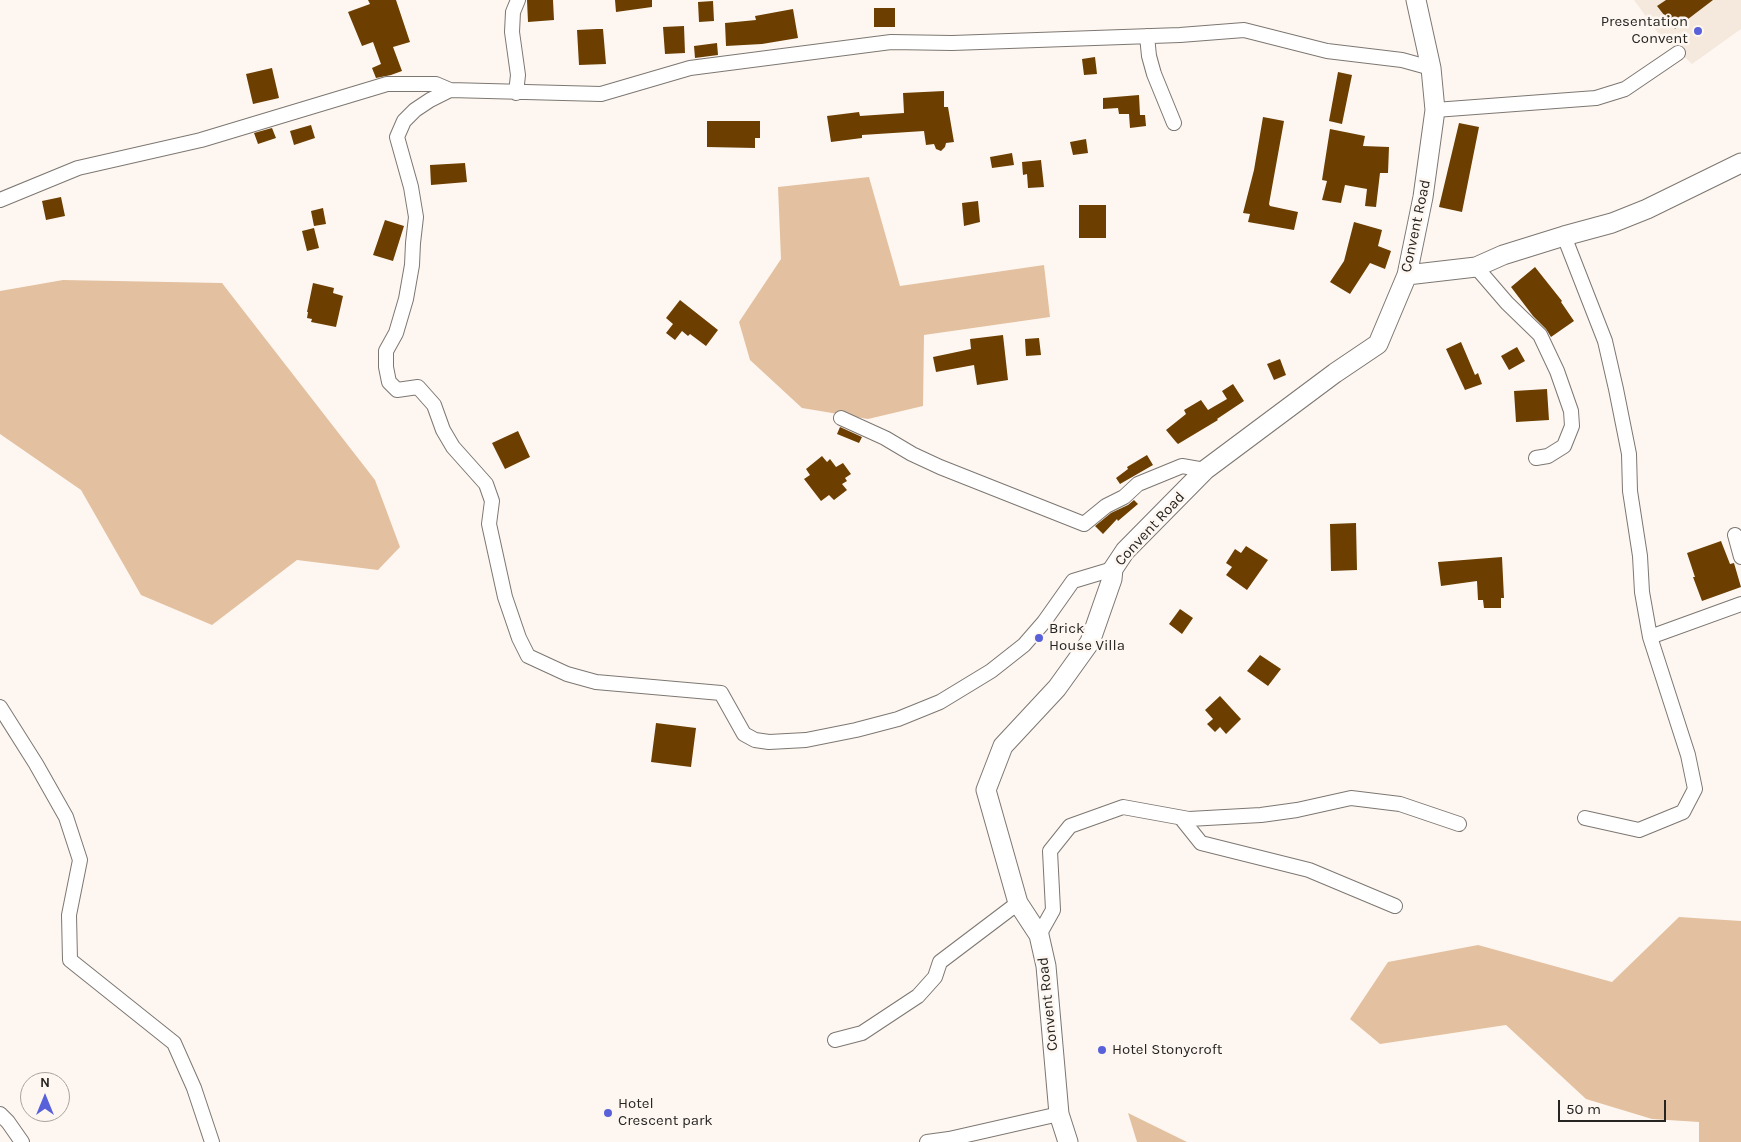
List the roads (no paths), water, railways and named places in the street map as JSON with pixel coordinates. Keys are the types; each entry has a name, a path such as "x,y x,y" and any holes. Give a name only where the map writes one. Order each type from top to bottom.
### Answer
{"main road":[{"name":"Convent Road","path":"1068,1142 1060,1114 1046,966 1039,935 1018,903 986,790 1002,746 1057,688 1090,642 1112,579 1113,569 1125,551 1205,470 1335,373 1378,344 1407,275 1423,197 1436,110 1431,68 1416,0"},
{"path":"1407,275 1476,267 1503,255 1612,223 1647,209 1741,163"}],"street":[{"path":"516,93 518,75 512,32 513,12 518,0"},
{"path":"0,200 78,168 201,140 387,84 436,84 450,90 601,94 690,68 891,42 952,43 1147,36 1244,30 1327,50 1402,60 1431,68"},
{"path":"1147,36 1148,56 1174,123"},
{"path":"1436,110 1596,98 1625,89 1678,53"},
{"path":"450,90 415,110 404,122 397,137 411,187 416,217 412,265 406,299 396,333 386,351 386,367 389,382 397,390 418,387 434,404 443,430 452,447 486,484 492,501 489,524 505,597 519,638 528,656 567,674 596,682 721,693 744,734 755,740 769,742 806,740 898,719 940,702 991,671 1024,645 1044,622 1073,582 1113,569"},
{"path":"1564,236 1605,341 1629,454 1630,491 1640,556 1642,592 1650,637 1688,755 1695,789 1683,812 1639,830 1585,818"},
{"path":"1476,267 1507,303 1540,335 1557,371 1571,411 1572,426 1564,446 1548,456 1536,458"},
{"path":"841,418 885,438 912,454 1084,524 1106,506 1124,497 1138,484 1182,466 1205,470"},
{"path":"1735,535 1741,557"},
{"path":"1650,637 1741,604"},
{"path":"0,708 36,764 66,817 80,860 69,915 70,960 174,1043 194,1088 212,1142"},
{"path":"1039,935 1053,910 1050,851 1070,826 1123,807 1188,819 1261,815 1297,810 1351,798 1400,804 1459,824"},
{"path":"1181,818 1200,843 1309,870 1395,906"},
{"path":"835,1040 862,1033 918,996 935,977 940,962 1018,903"},
{"path":"0,1114 22,1142"},
{"path":"927,1142 949,1139 1060,1114"}],"place":[{"name":"Presentation Convent","path":"1698,31"},
{"name":"Brick House Villa","path":"1039,638"},
{"name":"Hotel Stonycroft","path":"1102,1050"},
{"name":"Hotel Crescent park","path":"608,1113"}]}
